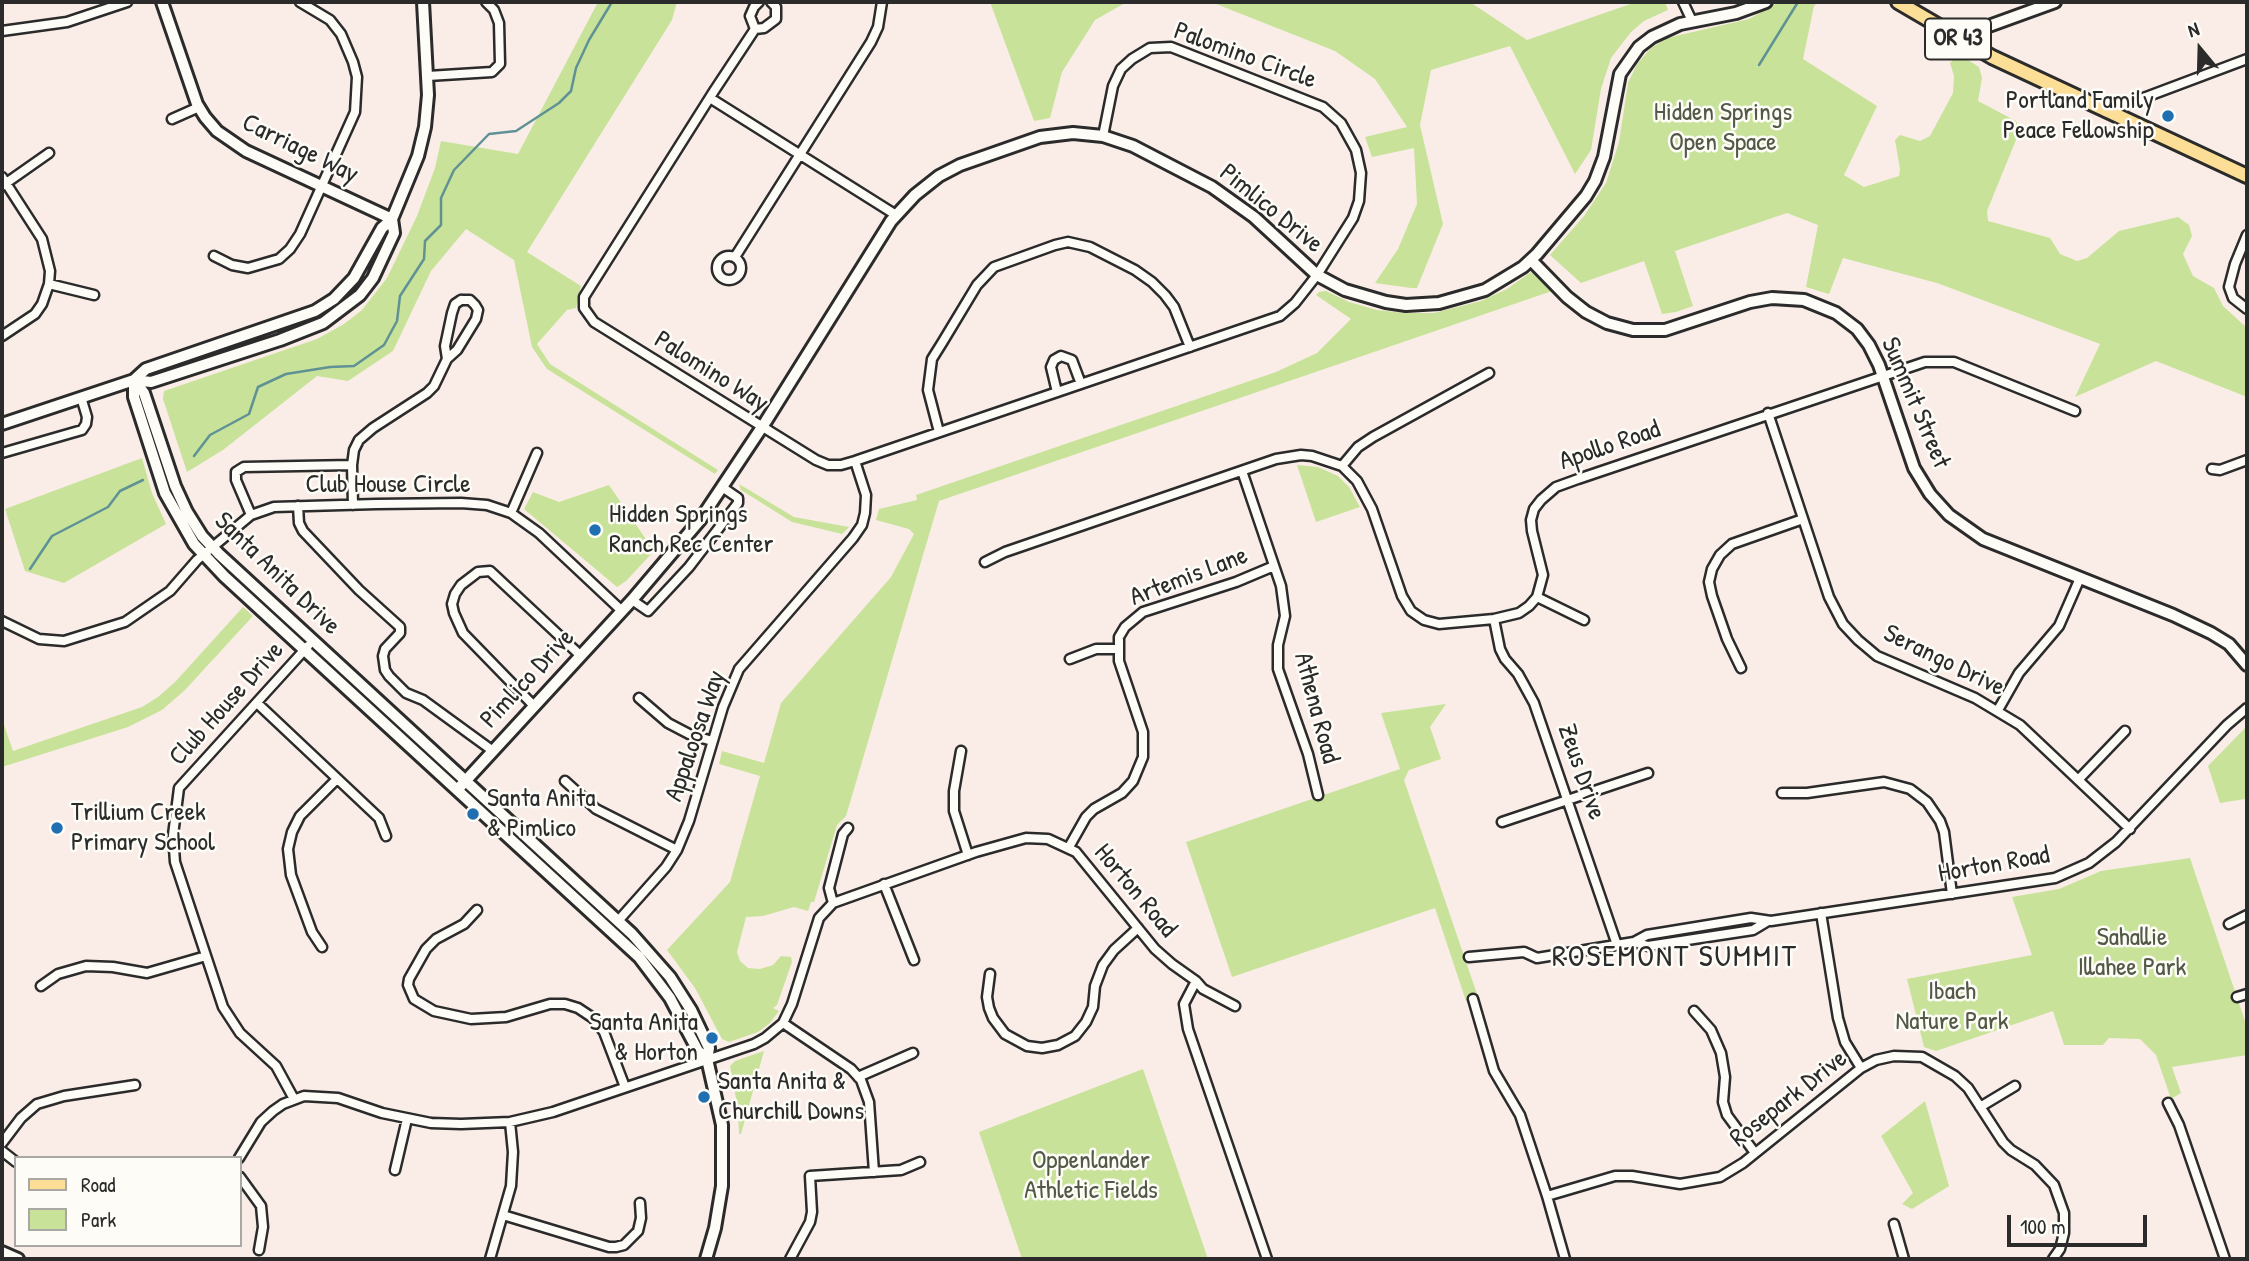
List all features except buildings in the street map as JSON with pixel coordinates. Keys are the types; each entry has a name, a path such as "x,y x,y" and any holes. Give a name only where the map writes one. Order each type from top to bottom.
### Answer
{"main road":[{"name":"OR 43","path":"1900,2 1961,41 2106,112 2247,176"}],"street":[{"path":"2,31 67,22 127,2"},
{"name":"Carriage Way","path":"162,2 199,107 214,128 232,142 392,219"},
{"path":"214,256 232,265 248,268 261,266 280,258 295,243 355,112 357,77 341,34 330,20 300,2"},
{"path":"134,380 146,369 301,317 324,306 354,278 382,228 392,219 418,156 426,114 428,76 423,2"},
{"path":"428,76 481,74 492,72 500,65 499,23 494,10 486,2"},
{"path":"759,2 750,16 755,29 764,28 775,19 776,6 771,2"},
{"path":"736,257 872,42 878,27 882,2"},
{"path":"1683,2 1692,21"},
{"name":"Pimlico Drive","path":"462,785 632,600 694,528 762,428 896,215 927,184 960,165 1040,136 1073,133 1103,136 1133,146 1212,187 1254,217 1317,275 1345,290 1375,301 1427,304 1463,298 1485,290 1531,260 1586,197 1606,150 1616,88 1628,59 1652,37 1670,27 1766,2"},
{"path":"1961,41 1986,27 2055,2"},
{"name":"Palomino Way","path":"755,29 584,297 584,308 594,322 814,459 828,465 855,461 1280,316 1295,303 1317,275"},
{"name":"Palomino Circle","path":"1103,136 1113,86 1121,69 1138,55 1156,47 1171,47 1188,52 1323,107 1341,123 1356,150 1361,185 1353,218 1317,275"},
{"path":"2106,112 2247,59"},
{"path":"710,98 896,215"},
{"path":"172,119 199,107"},
{"path":"2,336 35,314 42,304 49,284 48,260 42,239 3,182 49,153"},
{"path":"2,424 134,380 151,382 315,327 338,314 360,295 394,233 392,219"},
{"path":"2246,241 2230,288 2233,298 2247,309"},
{"path":"939,432 928,390 932,359 977,285 994,267 1055,245 1068,242 1090,247 1152,282 1174,307 1190,347"},
{"name":"Summit Street","path":"1531,260 1567,297 1586,312 1607,323 1633,330 1665,330 1764,299 1789,298 1819,304 1840,315 1870,345 1914,468 1930,494 1957,522 1983,539 2173,615 2217,636 2229,644 2247,665"},
{"path":"49,284 94,295"},
{"path":"353,505 352,465 354,450 359,440 434,386 447,359 457,350 476,318 478,310 470,300 461,300 455,304 445,346 447,359"},
{"path":"1057,392 1051,367 1054,360 1061,356 1072,360 1081,384"},
{"name":"Apollo Road","path":"1537,597 1542,585 1542,565 1531,520 1535,508 1556,487 1578,479 1924,362 1954,362 2075,411"},
{"path":"1342,466 1358,447 1373,437 1489,373"},
{"name":"Santa Anita Drive","path":"134,380 145,393 175,486 208,550 304,650 618,921 646,948 670,977 691,1010 709,1048 707,1059 722,1125 723,1160 718,1210 706,1259"},
{"path":"2,453 82,429 87,418 81,397"},
{"name":"Serango Drive","path":"1768,414 1802,519 1835,610 1843,624 1877,656 1998,710 2035,738 2130,829"},
{"path":"512,513 537,453"},
{"path":"985,562 1005,552 1276,459 1301,455 1342,466 1357,481 1367,498 1402,596 1411,611 1424,620 1439,624 1494,619 1519,613 1537,597 1584,621"},
{"path":"2212,468 2220,470 2247,460"},
{"name":"Appaloosa Way","path":"618,921 666,867 677,850 689,821 723,705 739,669 862,525 866,511 866,495 855,461"},
{"path":"251,515 236,480 236,472 244,467 352,465"},
{"name":"Athena Road","path":"1242,471 1282,586 1285,616 1278,645 1278,669 1308,754 1318,795"},
{"path":"632,600 648,611 689,567 738,503 738,498 722,487"},
{"name":"Club House Circle","path":"2,621 38,639 64,641 125,622 170,592 208,550 251,515 274,508 461,503 487,505 512,513 539,533 622,611"},
{"path":"298,506 299,523 303,531 359,590 400,627 400,633 383,656 385,670 389,676 406,693 423,700 493,751"},
{"path":"1741,668 1733,654 1712,596 1709,582 1712,569 1720,555 1732,544 1802,519"},
{"name":"Santa Anita Drive","path":"208,550 313,641 639,957 670,998 698,1051 707,1059"},
{"name":"Artemis Lane","path":"1117,649 1119,637 1125,627 1143,612 1236,582 1275,566"},
{"path":"534,706 463,633 452,604 461,585 478,572 490,571 580,655"},
{"path":"1998,710 2019,673 2059,626 2080,578"},
{"name":"Zeus Drive","path":"1494,619 1500,649 1535,703 1617,945"},
{"name":"Club House Drive","path":"293,1099 276,1066 248,1042 229,1018 175,862 173,835 179,788 313,641"},
{"path":"1069,847 1086,817 1094,809 1122,793 1133,781 1143,758 1143,732 1117,649 1096,649 1070,659"},
{"path":"639,698 668,723 689,734 712,741"},
{"path":"257,703 379,818 386,836"},
{"name":"Horton Road","path":"1469,957 1524,952 1537,958 1634,942 1648,946 1752,930 1768,921 2055,877 2076,870 2105,852 2227,725 2247,708"},
{"path":"2079,779 2125,731"},
{"path":"961,751 954,791 954,811 968,855"},
{"path":"1502,822 1648,773"},
{"path":"323,947 312,932 290,875 288,849 300,816 337,779"},
{"path":"565,781 596,809 677,850"},
{"path":"1782,793 1807,793 1884,782 1910,789 1927,802 1940,821 1944,832 1952,894"},
{"path":"240,1156 261,1122 293,1099 314,1096 338,1098 407,1119 461,1125 510,1122 553,1112 754,1044 783,1023 792,1004 819,918 833,903 829,888 843,834 848,828"},
{"name":"Horton Road","path":"833,903 968,855 1026,838 1048,839 1069,847 1083,859 1138,928 1172,964 1203,989 1235,1006"},
{"path":"884,884 914,960"},
{"path":"477,910 464,924 436,939 426,949 408,985 414,999 434,1011 471,1019 506,1017 550,1004 565,1004 578,1009 593,1018 604,1031 625,1087"},
{"path":"1821,913 1838,1018 1845,1042 1861,1068"},
{"path":"2229,924 2247,915"},
{"path":"990,974 987,997 989,1007 993,1018 1005,1034 1027,1046 1042,1048 1058,1045 1075,1036 1086,1022 1093,1007 1095,986 1103,965 1114,950 1138,928"},
{"path":"41,986 58,974 86,966 147,973 206,956"},
{"path":"1196,981 1184,1004 1188,1029 1266,1259"},
{"path":"2237,998 2247,994"},
{"path":"1473,999 1494,1071 1520,1115 1565,1259"},
{"path":"1694,1011 1711,1030 1721,1053 1725,1077 1723,1102 1727,1115 1755,1153"},
{"path":"783,1023 851,1069 866,1090 874,1172"},
{"path":"858,1077 913,1053"},
{"name":"Rosepark Drive","path":"1547,1196 1615,1176 1632,1176 1671,1184 1705,1181 1734,1170 1861,1068 1894,1056 1922,1057 1955,1076 1968,1088 2002,1141 2045,1173 2054,1185 2064,1213 2064,1233 2060,1249 2053,1259"},
{"path":"2,1143 21,1118 37,1104 64,1096 135,1085"},
{"path":"1980,1107 2015,1086"},
{"path":"2168,1103 2179,1125 2225,1259"},
{"path":"395,1170 407,1119"},
{"path":"490,1259 511,1186 513,1168 510,1122"},
{"path":"790,1259 810,1222 810,1176 901,1170 920,1162"},
{"path":"242,1180 261,1206 263,1227 259,1250"},
{"path":"503,1215 616,1247 624,1245 638,1231 640,1203"},
{"path":"1894,1224 1903,1259"},
{"path":"2,1252 19,1259"}],"green space":[{"path":"598,2 677,2 672,20 527,252 581,286 576,308 567,310 537,344 550,364 718,470 715,474 547,369 532,347 514,260 466,229 431,271 393,351 348,381 317,376 223,450 187,472 163,399 164,391 317,339 362,310 387,278 417,216 435,168 441,141 518,154"},
{"path":"990,2 1127,2 1095,20 1062,72 1050,118 1034,121"},
{"path":"1211,2 1470,2 1527,40 1636,2 1665,2 1668,10 1644,21 1631,32 1611,58 1601,89 1591,150 1575,174 1510,46 1431,70 1420,125 1443,224 1417,288 1411,288 1375,283 1398,249 1417,204 1414,148 1372,157 1365,137 1407,127 1375,79 1335,51"},
{"name":"Hidden Springs Open Space","path":"1779,2 1818,2 1814,6 1803,59 1877,106 1844,175 1864,187 1899,176 1895,140 1900,135 1920,141 1930,136 1953,93 1954,76 1950,63 1955,58 1965,58 1979,67 1982,78 1978,101 2016,121 2020,130 1987,211 1988,221 2050,238 2060,254 2077,261 2087,258 2119,231 2178,217 2189,225 2192,236 2183,254 2193,276 2214,288 2223,306 2247,328 2247,397 2156,361 2075,397 2100,344 1937,283 1843,258 1829,294 1806,287 1818,225 1787,213 1675,251 1693,306 1676,312 1662,314 1644,261 1581,283 1550,255 1584,216 1606,183 1619,142 1628,83 1637,64 1651,48 1667,38 1749,19"},
{"path":"1531,272 1552,291 939,501 846,816 837,825 814,902 811,902 808,911 794,907 763,916 746,917 737,952 740,961 748,968 760,969 773,965 781,956 791,957 792,962 777,1005 773,1008 779,1011 770,1023 758,1032 729,1042 722,1039 695,988 667,950 730,882 760,776 719,764 722,751 764,763 781,703 891,577 914,534 909,529 876,520 879,509 917,500 916,495 1276,372 1317,353 1351,319 1316,295 1319,292 1326,291 1349,302 1377,310 1434,313 1481,301 1507,289"},
{"path":"142,458 152,493 166,524 64,583 25,571 5,509"},
{"path":"1297,465 1318,467 1338,476 1349,487 1360,507 1316,522"},
{"path":"739,484 794,517 849,527 842,534 792,522 741,490"},
{"name":"Hidden Springs Ranch Rec Center","path":"609,485 654,551 617,587 524,509 533,492 559,502"},
{"path":"243,607 253,616 185,690 162,710 128,727 2,767 2,719 13,751 142,707 176,681"},
{"path":"1446,704 1430,727 1441,759 1409,770 1404,780 1478,997 1466,1001 1435,908 1232,977 1186,842 1400,769 1381,713"},
{"path":"2247,726 2247,796 2245,799 2220,803 2208,766"},
{"name":"Sahallie Illahee Park","path":"2190,858 2247,1027 2247,1055 2172,1067 2181,1093 2171,1099 2156,1055 2140,1039 2109,1038 2103,1045 2064,1045 2053,1011 1936,1051 1924,1047 1907,979 2032,955 2012,897 2059,889 2101,871"},
{"path":"764,1051 739,1134 738,1109 730,1066 735,1061"},
{"name":"Oppenlander Athletic Fields","path":"1143,1069 1208,1259 1022,1259 979,1132"},
{"path":"1925,1101 1949,1186 1912,1209 1902,1204 1913,1193 1881,1136"}],"waterway":[{"path":"194,456 210,435 249,414 258,387 286,374 354,366 384,345 397,321 400,296 424,259 425,241 441,225 441,198 454,170 489,134 516,131 559,103 571,91 576,68 612,2"},
{"path":"1759,65 1798,2"},
{"path":"30,569 52,536 108,507 120,491 143,480"}],"place":[{"name":"Portland Family Peace Fellowship","path":"2168,116"},
{"name":"Hidden Springs Ranch Rec Center","path":"595,530"},
{"name":"Santa Anita & Pimlico","path":"473,814"},
{"name":"Trillium Creek Primary School","path":"57,828"},
{"name":"Santa Anita & Horton","path":"712,1038"},
{"name":"Santa Anita & Churchill Downs","path":"704,1097"}],"district":[{"name":"ROSEMONT SUMMIT","path":"1675,958"}],"park label":[{"name":"Ibach Nature Park","path":"1952,1007"}]}
